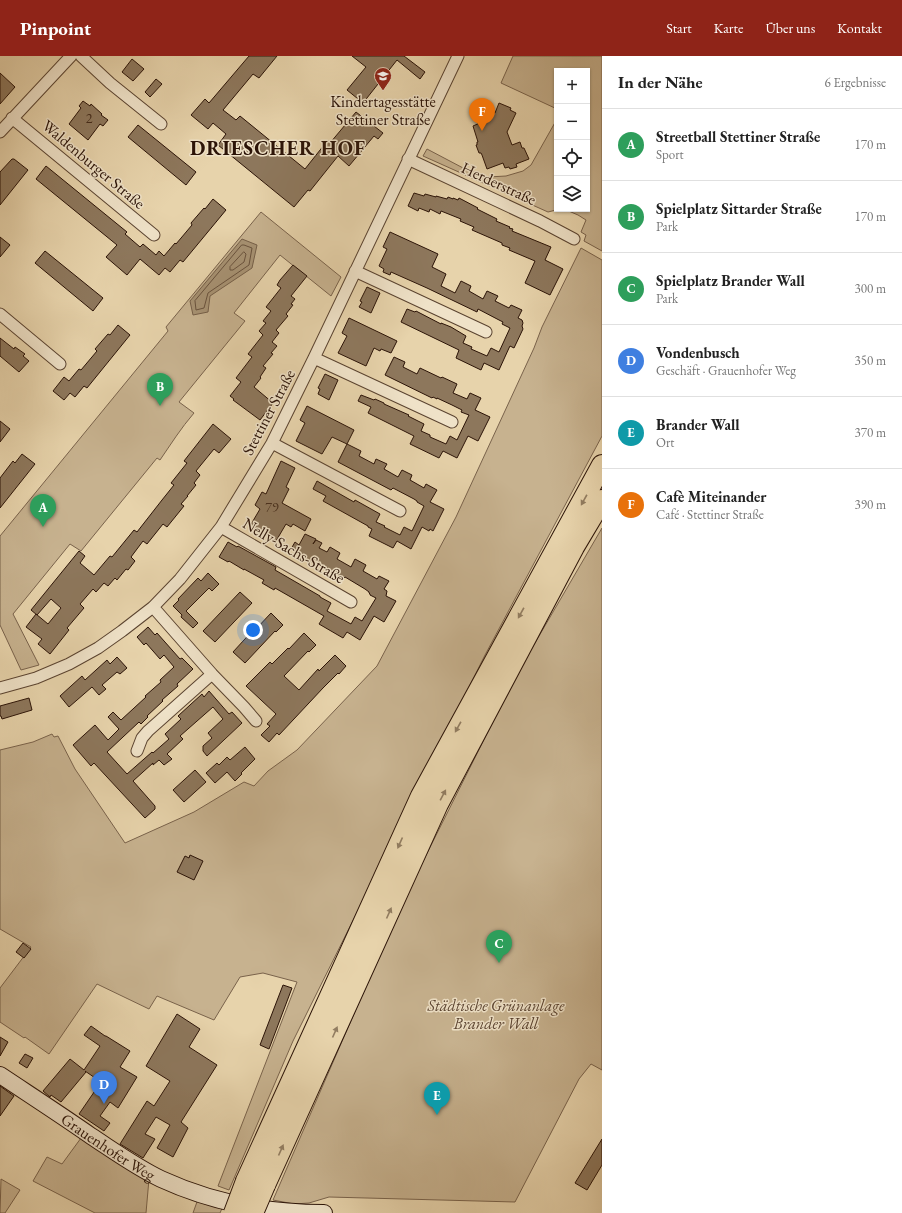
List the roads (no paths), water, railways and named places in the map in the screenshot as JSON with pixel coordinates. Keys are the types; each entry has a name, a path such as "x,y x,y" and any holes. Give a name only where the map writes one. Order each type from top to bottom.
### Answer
{"highway":[{"path":"253,1213 256,1183 421,796 602,465"},
{"path":"230,1207 256,1183 438,804 574,547 602,500"}],"street":[{"path":"0,132 71,56"},
{"path":"81,56 110,83 161,124"},
{"name":"Stettiner Straße","path":"0,688 36,678 69,664 98,648 153,607 180,579 222,526 272,443 458,56"},
{"name":"Waldenburger Straße","path":"12,118 154,235"},
{"name":"Herderstraße","path":"408,159 540,220 574,239"},
{"path":"355,271 486,332"},
{"path":"0,314 60,364"},
{"path":"314,358 452,422"},
{"path":"272,443 400,511"},
{"name":"Nelly-Sachs-Straße","path":"222,526 351,602"},
{"path":"153,607 256,721"},
{"path":"137,751 142,738 148,731 212,674"},
{"name":"Grauenhofer Weg","path":"0,1075 132,1163 171,1183 230,1207 247,1206 324,1213"}],"water":[{"path":"242,239 257,245 252,268 210,296 208,312 193,315 190,301"}],"place":[{"name":"Kindertagesstätte Stettiner Straße","path":"383,91"},
{"name":"Cafè Miteinander","path":"482,131"},
{"name":"Spielplatz Sittarder Straße","path":"160,406"},
{"name":"Streetball Stettiner Straße","path":"43,527"},
{"name":"Spielplatz Brander Wall","path":"499,963"},
{"name":"Vondenbusch","path":"104,1104"},
{"name":"Brander Wall","path":"437,1115"}],"district":[{"name":"DRIESCHER HOF","path":"278,148"}],"park label":[{"name":"Städtische Grünanlage Brander Wall","path":"496,1014"}]}
